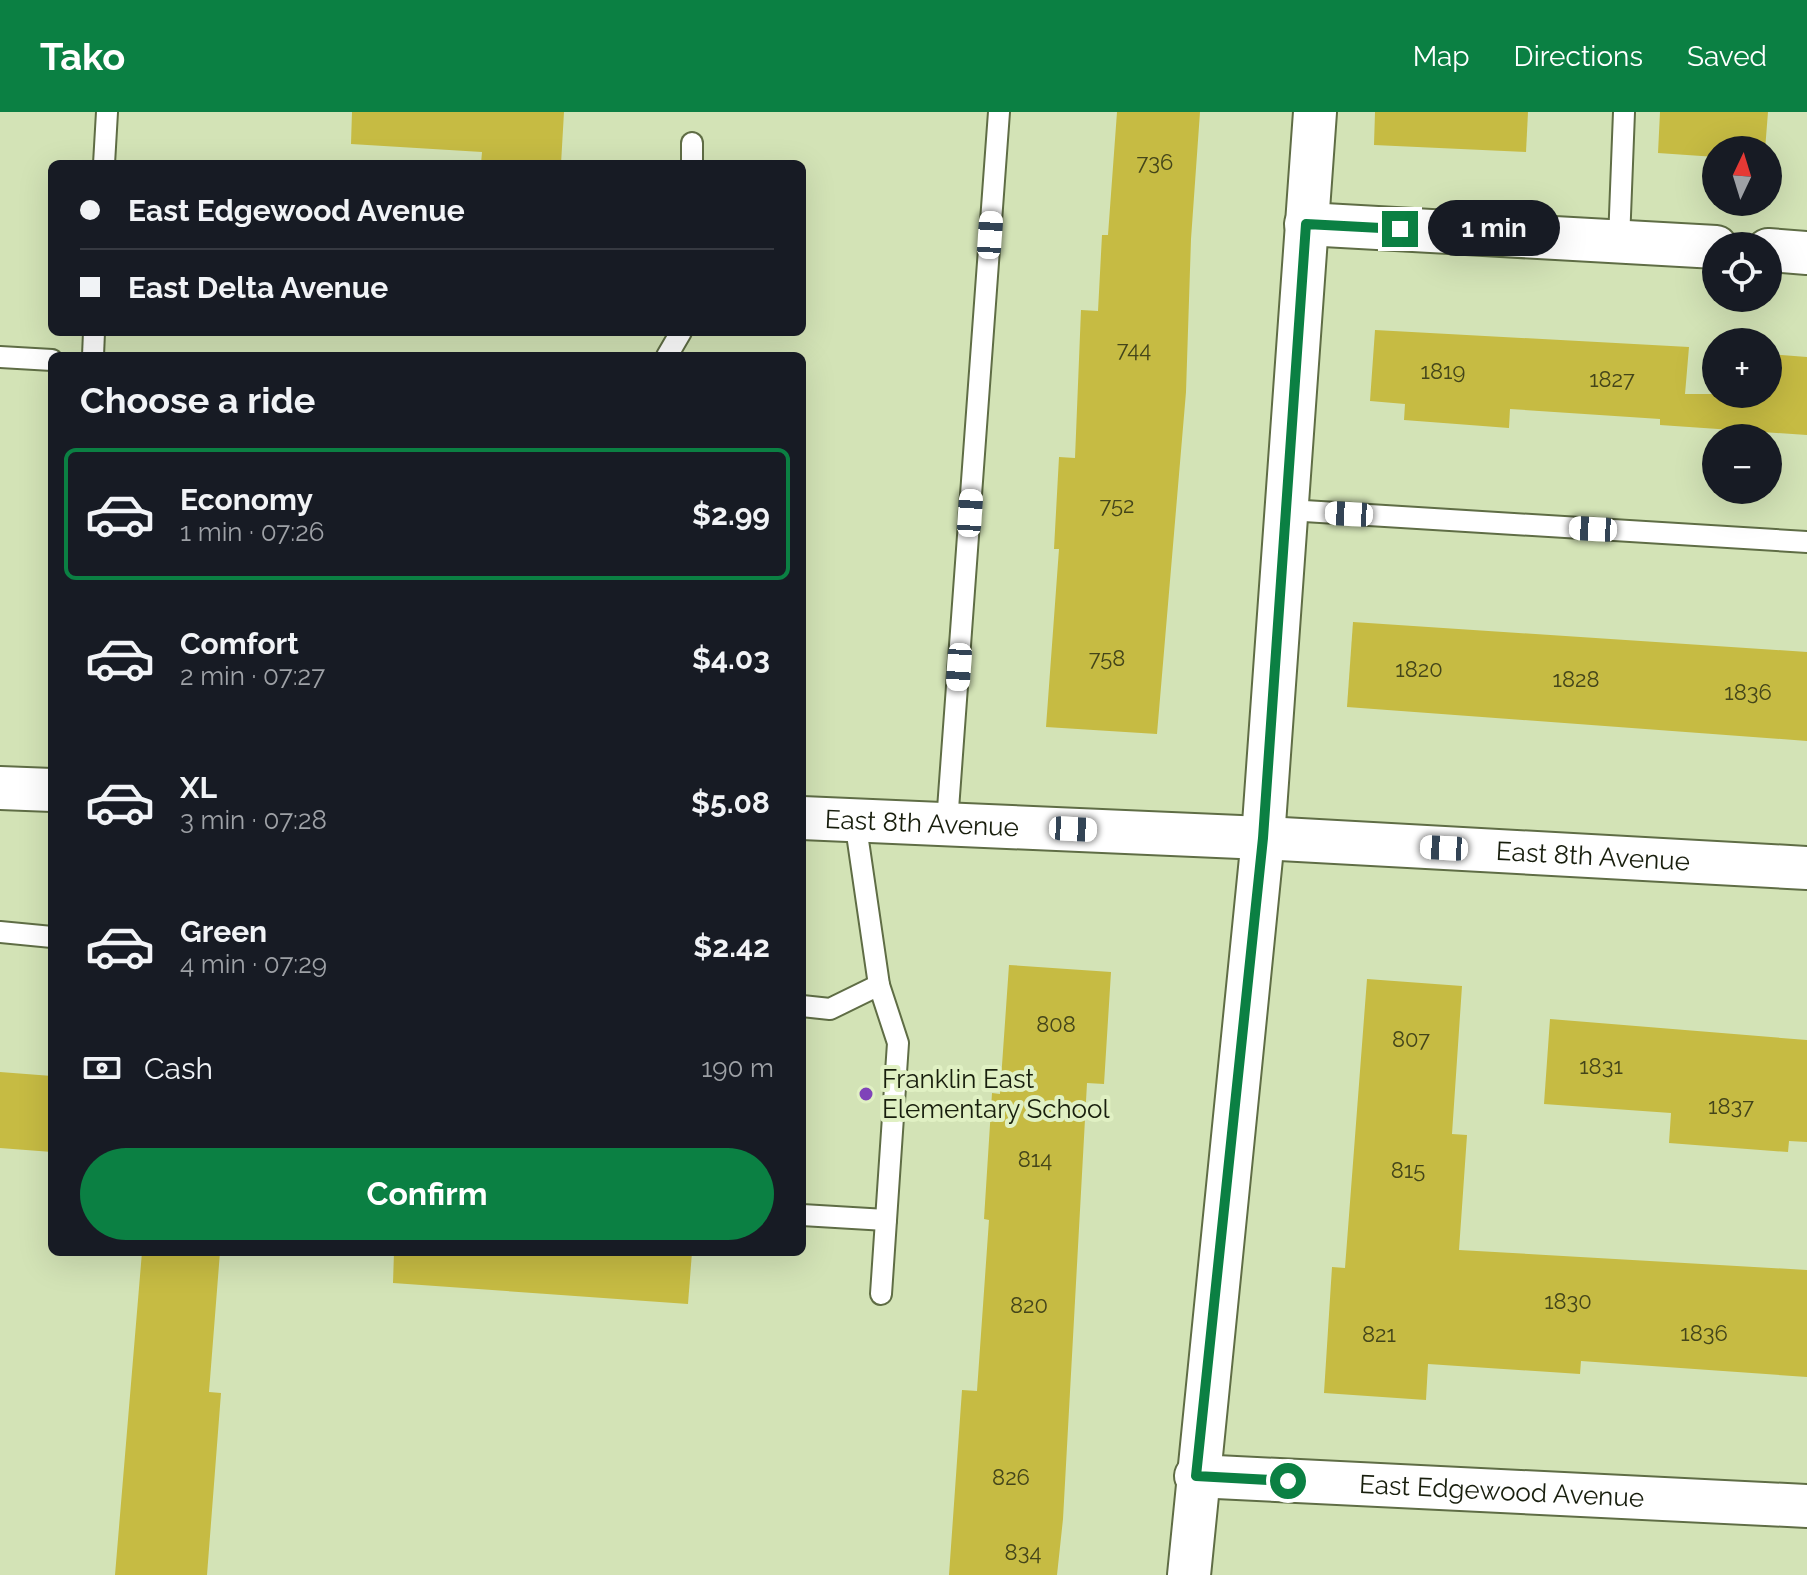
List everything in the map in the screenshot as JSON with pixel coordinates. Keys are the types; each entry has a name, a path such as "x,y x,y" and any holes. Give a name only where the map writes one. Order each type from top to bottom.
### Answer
{"street":[{"path":"1189,1575 1196,1476 1263,838 1315,112"},
{"path":"1306,224 1702,246"},
{"path":"1782,251 1807,253"},
{"path":"0,788 48,790"},
{"name":"East 8th Avenue","path":"806,818 1263,838 1807,868"},
{"name":"East Edgewood Avenue","path":"1196,1476 1807,1506"}],"lane":[{"path":"104,160 107,112"},
{"path":"947,823 999,112"},
{"path":"1619,241 1624,112"},
{"path":"0,357 48,360"},
{"path":"1288,510 1807,542"},
{"path":"855,820 879,985 898,1043 881,1294"},
{"path":"0,932 48,937"},
{"path":"806,1006 830,1009 879,985"},
{"path":"806,1215 886,1220"}],"building":[{"path":"352,112 564,112 561,160 481,160 482,152 351,144"},
{"path":"1117,112 1200,112 1191,239 1186,392 1157,734 1046,727 1059,549 1054,549 1059,457 1075,458 1081,310 1098,311 1102,235 1108,235"},
{"path":"1375,112 1528,112 1526,152 1374,145"},
{"path":"1660,112 1768,112 1766,136 1702,136 1702,156 1658,153"},
{"path":"1375,330 1689,347 1685,394 1702,394 1702,408 1782,408 1782,355 1807,357 1807,435 1782,433 1782,424 1702,424 1702,428 1660,425 1660,419 1510,409 1509,428 1404,420 1405,404 1370,401"},
{"path":"1353,622 1807,652 1807,741 1347,707"},
{"path":"1009,965 1111,972 1104,1084 1087,1083 1063,1519 1057,1575 949,1575 962,1390 977,1391 989,1220 984,1219 992,1093 1000,1094"},
{"path":"1367,979 1462,986 1452,1134 1467,1135 1459,1250 1807,1270 1807,1377 1581,1361 1580,1374 1428,1364 1426,1400 1324,1393 1332,1267 1345,1268"},
{"path":"1550,1019 1807,1040 1807,1142 1789,1141 1788,1152 1669,1143 1671,1113 1544,1104"},
{"path":"0,1072 48,1076 48,1152 0,1148"},
{"path":"142,1256 220,1256 209,1392 221,1393 207,1575 115,1575"},
{"path":"394,1256 692,1256 688,1304 393,1283"}],"place":[{"name":"Franklin East Elementary School","path":"866,1094"}],"route":[{"path":"1288,1481 1196,1476 1263,838 1306,224 1400,229"}]}
